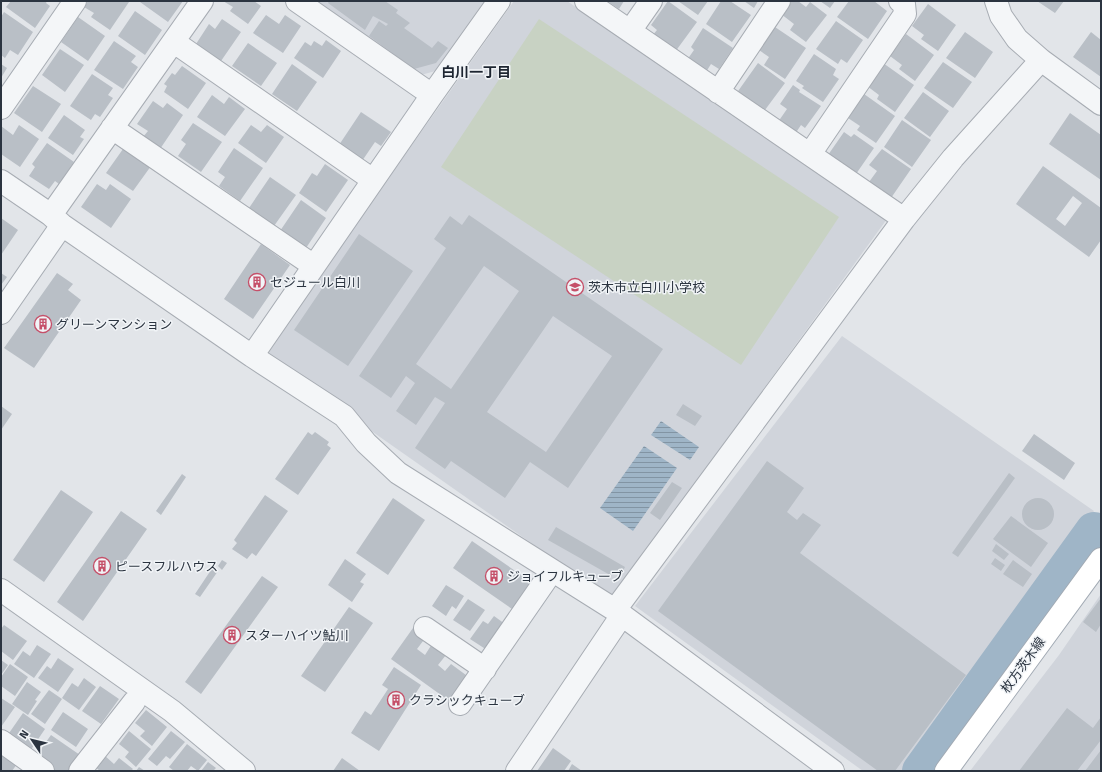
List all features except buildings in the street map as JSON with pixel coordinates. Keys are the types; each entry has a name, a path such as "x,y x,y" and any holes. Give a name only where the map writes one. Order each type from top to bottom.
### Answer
{"main road":[{"name":"枚方茨木線","path":"946,771 1100,561"}],"street":[{"path":"1,108 75,1"},
{"path":"1,313 112,128 202,1"},
{"path":"297,1 432,95"},
{"path":"252,356 432,95 499,1"},
{"path":"586,1 904,218"},
{"path":"630,31 651,1"},
{"path":"718,92 779,1"},
{"path":"810,154 905,14 904,4 900,1"},
{"path":"996,1 1001,16 1017,39 1041,60 1101,104"},
{"path":"174,42 373,180"},
{"path":"517,771 619,612 904,218 953,158 1041,60"},
{"path":"112,128 314,266"},
{"path":"1,181 252,356 344,416 366,443 398,473 619,612 833,771"},
{"path":"460,704 552,571"},
{"path":"1,590 172,712 244,771"},
{"path":"425,628 485,669"},
{"path":"80,771 134,702"},
{"path":"1,741 43,771"}],"shaded area":[{"path":"314,1 485,1 439,70 421,75"},
{"name":"茨木市立白川小学校","path":"514,1 567,1 887,219 611,599 263,355"},
{"path":"842,336 1094,511 907,771 863,771 635,606"},
{"path":"1101,594 1101,771 970,771 1059,655"}],"green space":[{"path":"539,19 839,217 741,365 441,167"}],"water":[{"path":"661,421 699,447 690,460 651,435"},
{"path":"644,446 677,468 633,531 600,508"}],"waterway":[{"path":"921,771 1094,531 1101,536"}],"place":[{"name":"セジュール白川","path":"257,282"},
{"name":"茨木市立白川小学校","path":"575,287"},
{"name":"グリーンマンション","path":"43,324"},
{"name":"ピースフルハウス","path":"102,566"},
{"name":"ジョイフルキューブ","path":"494,576"},
{"name":"スターハイツ鮎川","path":"232,635"},
{"name":"クラシックキューブ","path":"396,700"}],"district":[{"name":"白川一丁目","path":"476,72"}]}
